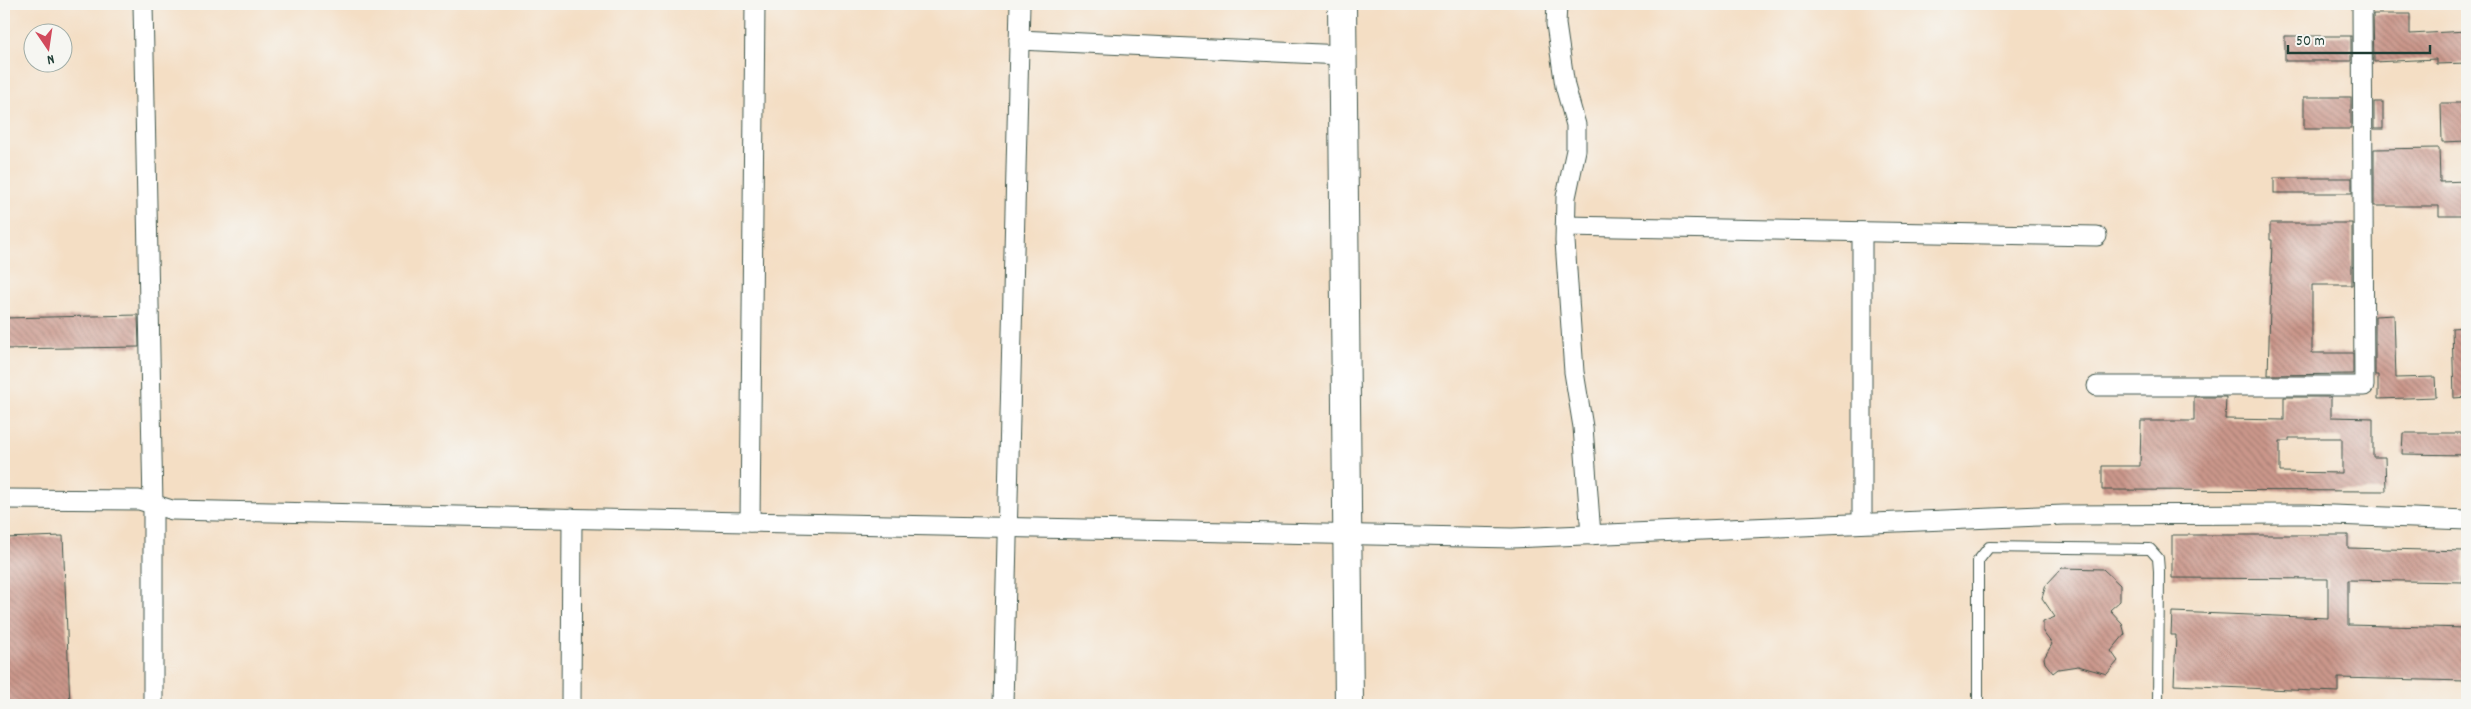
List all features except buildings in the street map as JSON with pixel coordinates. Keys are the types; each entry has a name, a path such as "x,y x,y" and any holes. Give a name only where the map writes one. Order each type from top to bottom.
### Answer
{"street":[{"path":"143,4 154,504 153,705"},
{"path":"750,522 755,4"},
{"path":"1003,705 1020,4"},
{"path":"1342,4 1349,705"},
{"path":"1557,4 1556,24 1565,86 1576,125 1576,150 1566,197 1565,226 1574,372 1583,427 1591,535"},
{"path":"2097,386 2364,386 2362,4"},
{"path":"1019,40 1342,55"},
{"path":"1565,226 2097,236"},
{"path":"1862,232 1862,524"},
{"path":"4,499 139,500 172,510 1512,538 2064,515 2306,514 2467,520"},
{"path":"571,705 572,518"}],"lane":[{"path":"1978,705 1978,561 1989,547 2150,549 2158,558 2159,571 2158,705"}]}
